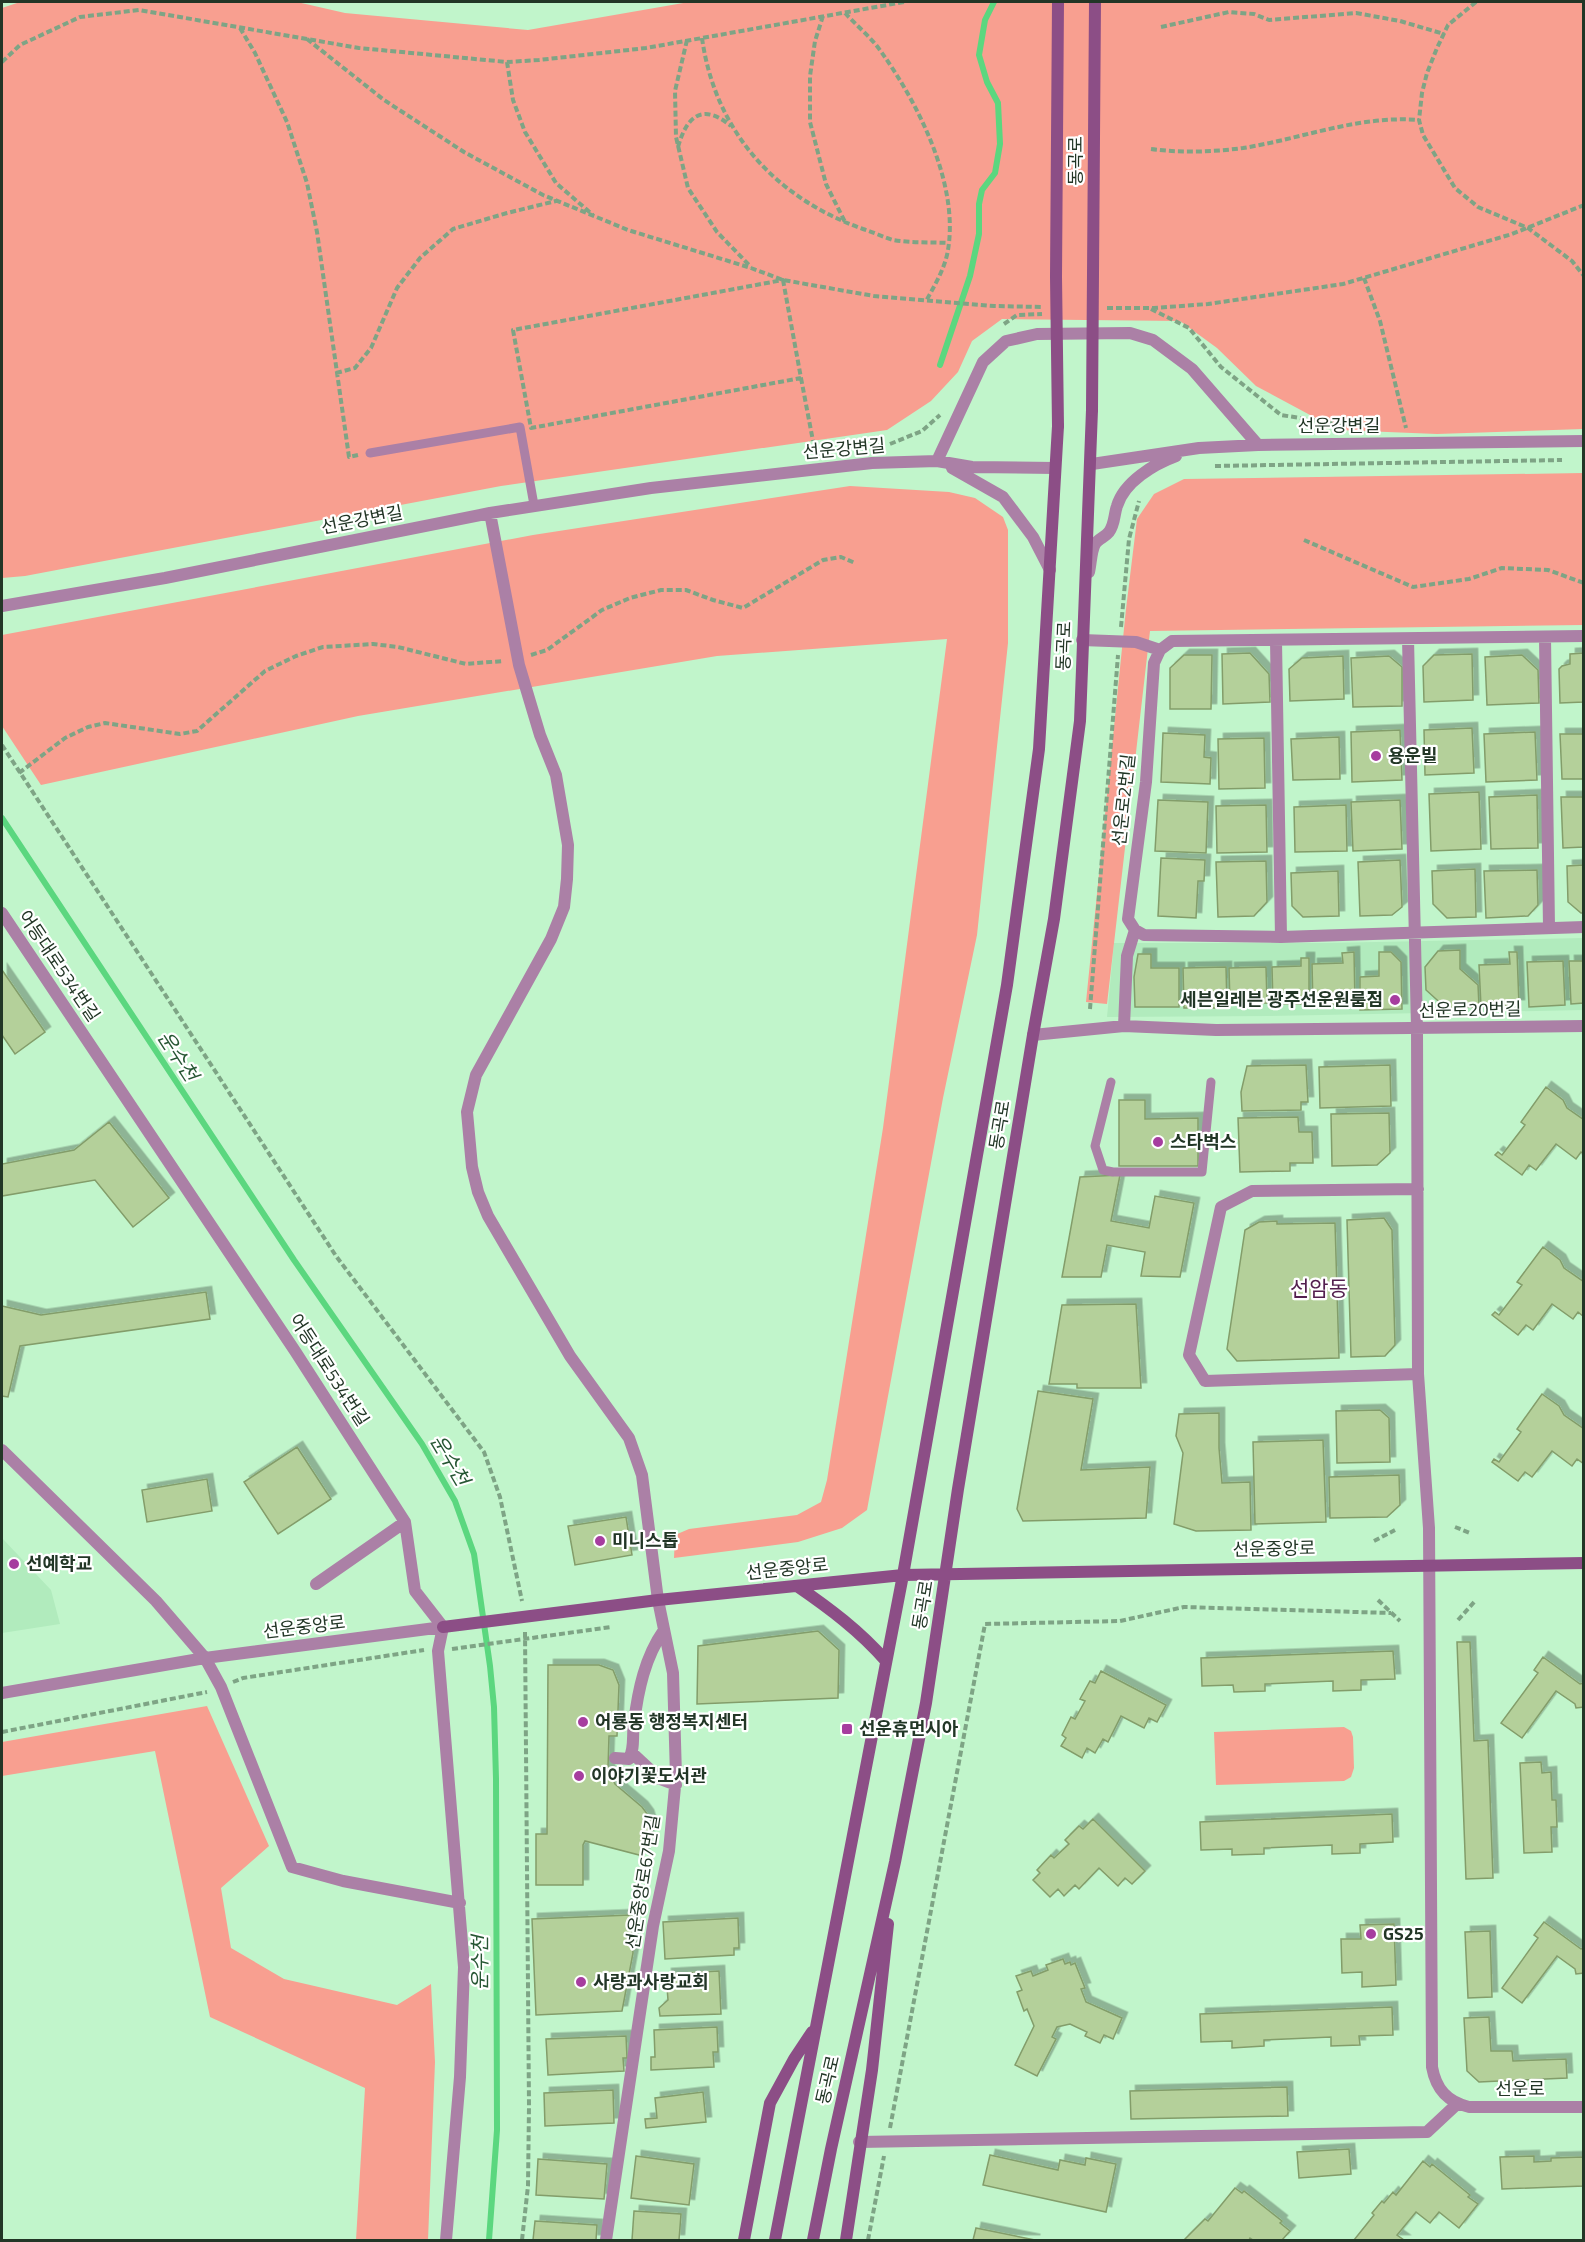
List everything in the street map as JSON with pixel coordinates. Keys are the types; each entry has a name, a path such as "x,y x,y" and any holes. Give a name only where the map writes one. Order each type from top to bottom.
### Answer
{"main road":[{"name":"동곡로","path":"775,2241 903,1575 1007,985 1039,749 1058,426 1056,277 1058,2"},
{"name":"동곡로","path":"813,2241 833,2138 895,1862 926,1702 959,1478 1054,919 1080,721 1092,464 1095,2"},
{"name":"선운중앙로","path":"448,1626 658,1600 903,1575 1584,1563"},
{"path":"797,1586 827,1606 886,1660"},
{"path":"846,2241 859,2142 872,2070 895,1862"},
{"path":"744,2241 770,2103 794,2059 816,2026"}],"street":[{"path":"1050,570 1033,537 1003,497 938,461 983,362 1006,341 1037,334 1130,333 1153,340 1192,369 1258,445"},
{"name":"선운강변길","path":"1199,448 1258,445 1584,441"},
{"path":"1092,464 1199,448"},
{"path":"1084,601 1095,544 1109,532 1115,519 1117,505 1127,490 1143,472 1199,448"},
{"name":"선운강변길","path":"2,606 165,578 534,505 651,488 873,463 938,461 972,467 1055,468"},
{"name":"선운중앙로67번길","path":"490,513 519,665 540,735 556,775 568,845 564,907 552,939 477,1074 467,1112 472,1167 478,1192 488,1216 570,1356 629,1438 642,1474 658,1600 673,1673 676,1785 669,1851 653,1926 606,2241"},
{"path":"1082,640 1136,642 1160,650 1172,641 1584,636"},
{"path":"1545,637 1549,927"},
{"path":"859,2142 1427,2132 1457,2104 1439,2089 1431,2067 1429,1528 1418,1374 1417,1028 1408,639"},
{"path":"1276,641 1281,937"},
{"name":"선운로2번길","path":"1135,930 1128,920 1146,782 1154,663 1160,650"},
{"name":"어등대로534번길","path":"2,913 295,1351 405,1522 415,1591 448,1626"},
{"path":"1124,1026 1127,956 1135,930 1144,935 1281,937 1584,927"},
{"name":"선운로20번길","path":"1033,1035 1124,1026 1216,1030 1584,1026"},
{"path":"1418,1189 1252,1191 1221,1208 1189,1355 1205,1381 1418,1374"},
{"path":"2,1450 156,1601 205,1658 221,1687 292,1867 343,1881 460,1903"},
{"path":"316,1584 405,1522"},
{"path":"446,2241 460,2077 464,1967 438,1650 448,1626"},
{"name":"선운중앙로","path":"2,1693 205,1658 448,1626"},
{"path":"615,1758 629,1760 632,1753 633,1725 640,1683 656,1641 664,1630"},
{"path":"632,1753 660,1779 676,1785"},
{"name":"선운로","path":"1457,2104 1469,2107 1584,2107"}],"lane":[{"path":"370,453 520,427 534,505"},
{"path":"1111,1082 1095,1146 1103,1170 1113,1172 1202,1172 1211,1082"}],"path":[{"path":"2,62 20,45 80,17 139,10 359,48 507,62 561,58 702,38 904,2"},
{"path":"1476,2 1448,25 1427,73 1419,120 1423,135 1455,188 1478,207 1528,228 1572,261 1584,276"},
{"path":"1161,27 1229,12 1254,14 1269,20 1356,13 1400,21 1444,34"},
{"path":"845,13 882,52 915,108 939,162 949,213 948,251 939,278 926,301"},
{"path":"823,16 815,41 810,76 810,122 826,184 845,222"},
{"path":"240,28 255,53 287,122 307,183 317,232 349,457 370,453"},
{"path":"702,38 706,66 719,101 742,143 786,189 836,219 894,240 948,243"},
{"path":"307,39 384,100 464,152 543,195 628,230 783,280 874,296 980,305 1053,307"},
{"path":"687,40 675,91 676,137 688,188 717,232 751,268"},
{"path":"507,62 513,100 525,132 556,183 596,217"},
{"path":"678,148 682,132 690,121 704,113 718,116 734,128"},
{"path":"1151,149 1173,152 1242,148 1381,120 1419,120"},
{"path":"336,372 355,368 371,348 397,288 420,258 453,230 556,201"},
{"path":"1101,308 1154,308 1208,303 1343,284 1528,228 1584,205"},
{"path":"1364,278 1380,321 1410,444"},
{"path":"783,280 513,330 515,341 531,428 801,378"},
{"path":"783,280 813,441"},
{"path":"1204,466 1572,460"},
{"path":"1090,1009 1129,539 1141,494"},
{"path":"1304,540 1413,586 1469,579 1502,568 1548,570 1584,583"},
{"path":"538,654 602,610 630,598 661,590 686,590 743,608 823,560 841,557 855,563"},
{"path":"20,773 65,738 88,727 105,723 180,734 197,730 265,671 296,656 323,647 373,644 398,647 466,664 502,662 501,651"},
{"path":"1455,1527 1470,1533"},
{"path":"1374,1541 1395,1530"},
{"path":"1378,1600 1400,1621"},
{"path":"1458,1620 1476,1600"},
{"path":"868,2241 985,1624 1120,1621 1184,1607 1391,1613"},
{"path":"446,1650 611,1627"}],"shaded area":[{"path":"20,2 297,2 345,13 528,30 689,2 1583,2 1583,429 1437,434 1338,430 1256,386 1217,348 1180,321 1002,319 972,341 958,372 931,401 887,430 501,486 25,576 2,578 2,8"},
{"path":"1583,473 1583,625 1150,631 1107,1004 1086,1002 1137,519 1154,494 1184,479"},
{"path":"850,486 949,492 975,498 1003,517 1008,530 1008,643 977,935 943,1098 867,1510 842,1528 798,1542 674,1558 675,1535 689,1529 797,1515 821,1502 827,1480 883,1128 947,639 717,656 358,716 41,785 2,726 2,635 533,535"},
{"path":"1583,938 1583,1010 1107,1017 1114,943 1326,943"},
{"name":"선예학교","path":"2,1538 51,1590 60,1624 2,1633"},
{"path":"207,1706 269,1846 221,1888 231,1948 284,1979 397,2005 431,1984 435,2062 428,2240 356,2240 365,2088 210,2017 155,1751 2,1776 2,1742"},
{"path":"1344,1727 1351,1731 1353,1737 1354,1768 1351,1777 1344,1781 1216,1785 1214,1732"}],"building":[{"path":"1250,653 1269,674 1270,702 1223,704 1222,654"},
{"path":"1584,653 1584,702 1560,703 1559,669 1570,664 1570,654"},
{"path":"1472,654 1473,700 1424,702 1423,666 1434,655"},
{"path":"1184,655 1212,655 1211,709 1170,709 1170,668"},
{"path":"1522,655 1538,670 1539,703 1487,705 1485,657"},
{"path":"1343,656 1344,699 1290,701 1289,669 1302,658"},
{"path":"1389,656 1402,667 1402,706 1353,707 1351,658"},
{"path":"1472,728 1474,773 1425,775 1424,730"},
{"name":"용운빌","path":"1400,730 1402,780 1352,782 1351,732"},
{"path":"1535,732 1537,780 1486,782 1484,734"},
{"path":"1163,733 1205,735 1204,757 1211,758 1210,784 1161,782"},
{"path":"1560,734 1584,734 1584,779 1562,779"},
{"path":"1339,737 1340,779 1293,780 1291,739"},
{"path":"1264,738 1265,788 1219,789 1218,739"},
{"path":"1479,792 1481,849 1431,851 1429,794"},
{"path":"1537,795 1538,848 1491,849 1489,797"},
{"path":"1561,797 1584,797 1584,847 1563,848"},
{"path":"1158,800 1208,802 1206,853 1155,851"},
{"path":"1400,800 1402,849 1353,851 1351,802"},
{"path":"1266,805 1267,852 1217,853 1216,806"},
{"path":"1346,805 1347,851 1295,852 1294,807"},
{"path":"1161,858 1205,860 1204,881 1198,881 1196,918 1158,916"},
{"path":"1400,860 1402,907 1392,915 1360,916 1358,862"},
{"path":"1266,861 1267,902 1254,916 1218,917 1216,862"},
{"path":"1584,865 1584,913 1581,913 1568,902 1567,866"},
{"path":"1475,869 1476,917 1447,918 1433,904 1432,871"},
{"path":"1537,870 1538,905 1528,916 1486,918 1484,871"},
{"path":"1338,871 1339,916 1303,917 1292,906 1291,873"},
{"path":"1460,950 1460,969 1478,985 1479,1007 1446,1008 1426,990 1425,967 1438,951"},
{"path":"1354,952 1355,1004 1313,1005 1312,964 1343,963 1342,953"},
{"path":"1379,952 1391,952 1401,962 1402,1009 1360,1010 1360,977 1379,976"},
{"path":"1509,952 1517,952 1519,1005 1481,1006 1479,965 1510,964"},
{"path":"1138,954 1151,954 1151,968 1179,968 1179,1007 1135,1007 1134,977"},
{"path":"1301,958 1309,958 1309,1004 1273,1004 1272,967 1301,966"},
{"path":"1563,961 1565,1005 1529,1007 1527,962"},
{"path":"1569,961 1584,961 1584,1003 1571,1004"},
{"path":"1226,967 1227,1008 1184,1008 1183,968"},
{"path":"1266,967 1267,1003 1230,1004 1229,968"},
{"path":"2,970 45,1032 15,1054 2,1035"},
{"path":"1306,1065 1308,1102 1301,1102 1301,1110 1242,1111 1241,1092 1247,1066"},
{"path":"1390,1065 1391,1106 1320,1108 1319,1067"},
{"path":"1546,1087 1563,1100 1567,1108 1584,1120 1584,1154 1581,1152 1576,1159 1556,1144 1536,1170 1529,1165 1522,1175 1495,1155 1498,1152 1502,1155 1525,1125 1521,1122"},
{"name":"스타벅스","path":"1119,1100 1145,1100 1145,1119 1198,1118 1198,1166 1119,1166"},
{"path":"1389,1113 1390,1153 1377,1165 1332,1166 1331,1114"},
{"path":"1298,1117 1299,1132 1312,1132 1313,1163 1290,1163 1290,1171 1240,1172 1238,1118"},
{"path":"109,1122 169,1198 133,1227 95,1180 2,1196 2,1164 74,1150"},
{"path":"1120,1175 1111,1221 1149,1228 1155,1196 1194,1203 1180,1277 1141,1276 1145,1252 1107,1245 1101,1277 1062,1277 1080,1177"},
{"path":"1384,1218 1392,1230 1395,1345 1385,1356 1351,1357 1347,1220"},
{"path":"1277,1221 1277,1224 1335,1223 1339,1358 1237,1361 1227,1349 1245,1230 1259,1222"},
{"path":"1543,1247 1560,1260 1564,1268 1584,1282 1584,1317 1578,1312 1573,1319 1552,1304 1533,1330 1526,1325 1518,1335 1492,1315 1495,1312 1499,1315 1522,1285 1517,1282"},
{"path":"206,1292 210,1319 20,1346 8,1397 2,1396 2,1306 41,1315"},
{"path":"1136,1304 1141,1388 1077,1388 1077,1384 1049,1384 1062,1305"},
{"path":"1038,1391 1093,1399 1081,1470 1150,1467 1146,1518 1023,1521 1017,1509"},
{"path":"1542,1394 1559,1406 1564,1415 1584,1429 1584,1464 1577,1459 1572,1466 1552,1451 1532,1477 1525,1472 1518,1481 1492,1462 1494,1459 1499,1462 1521,1432 1517,1429"},
{"path":"1380,1410 1389,1418 1390,1462 1337,1463 1336,1411"},
{"path":"1219,1413 1222,1483 1250,1482 1251,1530 1196,1531 1174,1524 1183,1453 1176,1436 1179,1414"},
{"path":"1323,1440 1326,1522 1255,1524 1253,1442"},
{"path":"297,1447 331,1499 278,1534 244,1482"},
{"path":"1399,1475 1400,1505 1387,1517 1330,1518 1329,1477"},
{"path":"207,1479 212,1511 147,1522 142,1490"},
{"name":"미니스톱","path":"626,1517 632,1555 575,1565 568,1526"},
{"path":"818,1631 839,1650 838,1698 697,1704 698,1646"},
{"path":"1457,1642 1470,1642 1474,1741 1488,1740 1493,1878 1466,1879"},
{"path":"1393,1651 1395,1679 1361,1680 1361,1690 1333,1691 1333,1681 1265,1684 1265,1691 1234,1692 1233,1685 1202,1686 1201,1658"},
{"path":"1543,1657 1580,1684 1584,1683 1584,1707 1576,1708 1575,1704 1556,1691 1522,1738 1501,1723 1538,1673 1534,1670"},
{"name":"이야기꽃도서관","path":"548,1665 599,1665 613,1670 619,1685 617,1736 609,1736 608,1768 615,1784 642,1807 651,1825 643,1856 585,1841 583,1845 583,1885 536,1885 536,1834 547,1834"},
{"path":"1101,1671 1166,1705 1157,1722 1149,1718 1144,1728 1121,1716 1108,1742 1103,1739 1095,1753 1087,1748 1082,1758 1061,1746 1066,1738 1062,1735 1071,1717 1075,1719 1085,1701 1080,1699 1090,1681 1095,1683"},
{"path":"1541,1762 1542,1773 1551,1772 1552,1800 1556,1800 1557,1827 1551,1827 1552,1852 1524,1853 1520,1763"},
{"path":"1392,1814 1393,1842 1360,1844 1360,1853 1332,1854 1332,1845 1264,1848 1264,1854 1232,1855 1232,1849 1201,1850 1200,1822"},
{"path":"1093,1819 1145,1871 1132,1884 1125,1878 1118,1886 1099,1868 1079,1889 1075,1885 1064,1896 1058,1889 1050,1897 1033,1880 1040,1873 1037,1870 1051,1855 1054,1858 1069,1844 1065,1840 1079,1826 1083,1829"},
{"name":"사랑과사랑교회","path":"631,1915 633,1953 622,2011 536,2015 532,1919"},
{"path":"738,1918 739,1948 734,1948 734,1955 665,1959 663,1922"},
{"path":"1544,1922 1581,1949 1584,1948 1584,1973 1576,1974 1575,1969 1557,1956 1522,2003 1502,1988 1538,1938 1534,1935"},
{"path":"1394,1924 1396,1985 1362,1987 1362,1972 1342,1973 1341,1939 1361,1939 1360,1925"},
{"path":"1490,1931 1492,1997 1468,1998 1465,1932"},
{"path":"1063,1959 1065,1964 1075,1963 1085,1988 1081,1989 1086,2002 1122,2018 1113,2039 1104,2035 1100,2043 1085,2036 1087,2032 1070,2024 1057,2027 1052,2037 1056,2039 1037,2076 1015,2065 1034,2026 1027,2009 1024,2011 1017,1992 1022,1990 1016,1976 1031,1971 1033,1976 1048,1970 1046,1965"},
{"path":"719,1971 721,2014 660,2016 659,2008 668,2000 666,1974"},
{"path":"1392,2007 1393,2035 1359,2036 1360,2045 1331,2046 1331,2037 1264,2040 1264,2046 1232,2048 1232,2041 1201,2042 1200,2014"},
{"path":"1489,2017 1491,2051 1512,2051 1513,2061 1566,2059 1567,2078 1479,2082 1467,2071 1464,2018"},
{"path":"717,2027 718,2052 713,2052 714,2067 651,2070 651,2057 655,2057 654,2030"},
{"path":"626,2036 627,2058 623,2058 624,2071 548,2075 546,2039"},
{"path":"1287,2087 1288,2116 1131,2119 1130,2091"},
{"path":"613,2090 614,2123 545,2126 544,2093"},
{"path":"703,2092 706,2122 646,2128 645,2119 657,2118 655,2098"},
{"path":"1349,2149 1351,2174 1299,2178 1297,2152"},
{"path":"990,2155 1058,2170 1060,2160 1085,2165 1086,2158 1116,2164 1106,2212 983,2185"},
{"path":"636,2156 694,2164 689,2205 631,2198"},
{"path":"1534,2156 1534,2162 1551,2161 1551,2158 1584,2157 1584,2186 1502,2189 1500,2157"},
{"path":"538,2159 607,2164 604,2199 536,2195"},
{"path":"1423,2161 1430,2167 1432,2164 1478,2204 1459,2228 1439,2212 1430,2223 1416,2212 1397,2235 1404,2240 1354,2240 1382,2201 1384,2203 1393,2192 1396,2195"},
{"path":"1235,2188 1242,2193 1244,2191 1282,2221 1280,2223 1290,2231 1282,2240 1253,2240 1250,2238 1249,2240 1184,2240 1205,2219 1208,2221"},
{"path":"634,2211 681,2214 679,2240 632,2240"},
{"path":"535,2221 597,2225 596,2240 533,2240"},
{"path":"976,2228 1035,2240 973,2240"}],"waterway":[{"path":"940,365 970,276 979,234 979,204 982,190 995,173 1000,144 998,103 987,82 979,55 985,20 994,2"},
{"name":"운수천","path":"2,818 294,1260 422,1444 455,1501 474,1554 490,1666 494,1707 496,1779 497,2130 489,2240"}],"place":[{"name":"용운빌","path":"1376,756"},
{"name":"세븐일레븐 광주선운원룸점","path":"1395,1000"},
{"name":"스타벅스","path":"1158,1142"},
{"name":"미니스톱","path":"600,1541"},
{"name":"선예학교","path":"14,1564"},
{"name":"어룡동 행정복지센터","path":"583,1722"},
{"name":"선운휴먼시아","path":"847,1729"},
{"name":"이야기꽃도서관","path":"579,1776"},
{"name":"GS25","path":"1371,1934"},
{"name":"사랑과사랑교회","path":"581,1982"}],"district":[{"name":"선암동","path":"1319,1289"}]}
